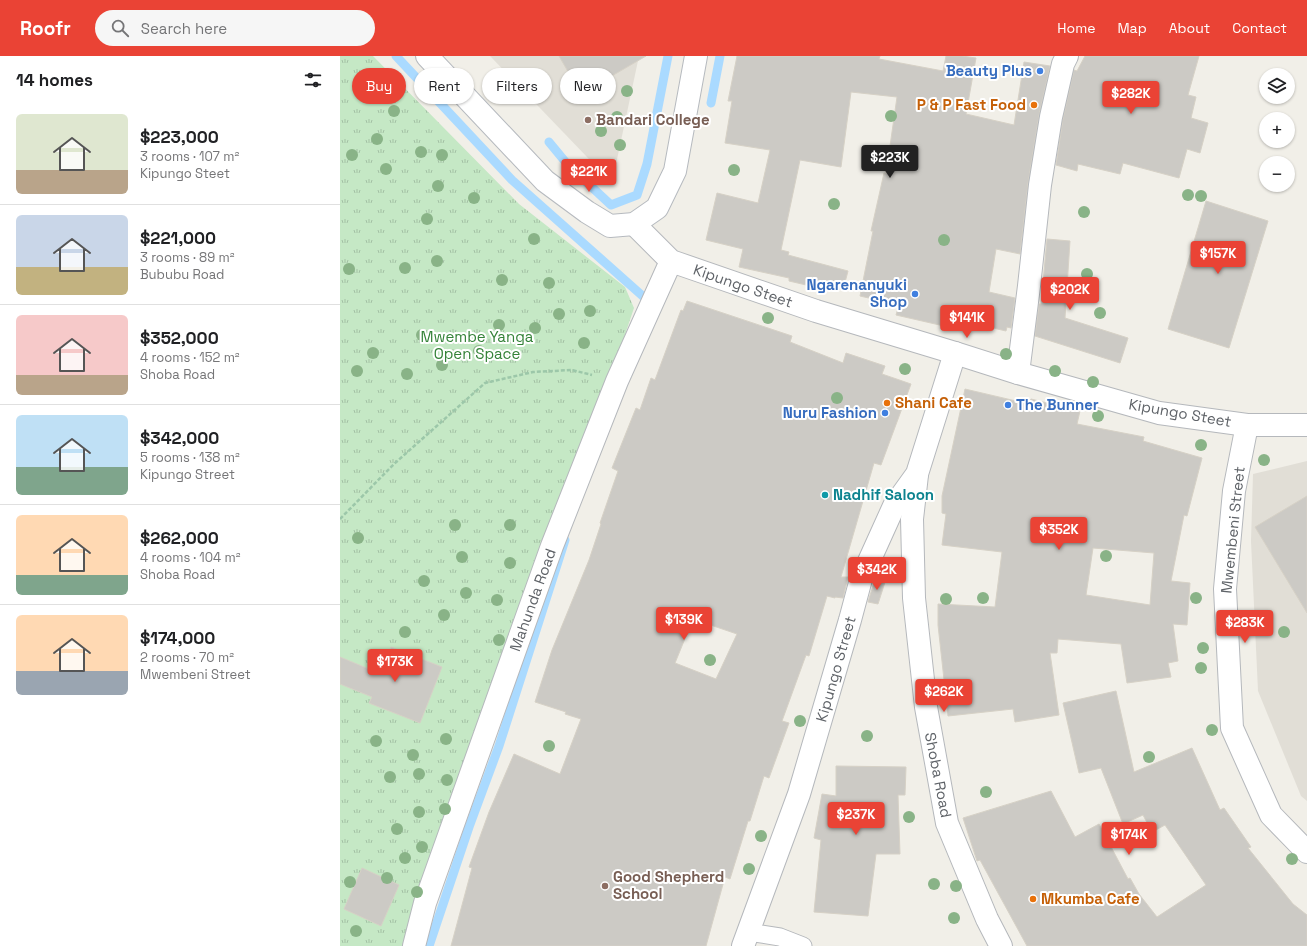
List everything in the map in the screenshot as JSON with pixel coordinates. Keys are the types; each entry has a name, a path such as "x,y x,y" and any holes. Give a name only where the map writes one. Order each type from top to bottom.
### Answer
{"street":[{"path":"427,56 545,181 586,212 610,226 634,224 657,208 675,171 696,56"},
{"path":"1018,374 1040,185 1051,117 1063,64 1067,56"},
{"name":"Kipungo Steet","path":"634,224 671,261 816,310 1018,374 1159,413 1247,425 1307,425"},
{"name":"Mahunda Road","path":"414,946 425,903 552,546 617,381 671,261"},
{"name":"Kipungo Street","path":"745,939 799,794 861,579 894,506 918,474 955,353"},
{"name":"Mwembeni Street","path":"1247,425 1234,492 1225,589 1232,728 1271,815 1307,852"},
{"name":"Shoba Road","path":"918,474 912,519 914,598 926,707 947,823 987,919 1001,946"}],"lane":[{"path":"745,939 780,937 804,946"}],"path":[{"path":"340,518 394,464 485,383 533,372 572,370 617,381"}],"shaded area":[{"name":"Bandari College","path":"490,56 639,56 612,183 536,104 552,104 552,68 502,68"},
{"path":"1307,461 1307,801 1301,796 1258,691 1251,541 1253,474"}],"green space":[{"name":"Mwembe Yanga Open Space","path":"340,56 373,56 385,68 352,68 352,104 406,104 406,89 414,98 414,104 420,104 519,204 625,287 634,308 480,763 416,946 340,946"}],"building":[{"path":"559,56 646,56 616,74 616,68 566,68"},
{"path":"737,56 880,56 879,59 943,71 946,56 976,58 966,114 1014,125 1024,62 1050,66 1039,115 1028,183 1020,254 996,249 989,292 1015,298 1011,328 1007,327 1006,331 959,320 957,329 896,315 899,305 860,296 873,231 871,231 884,173 886,174 897,97 851,92 841,167 800,160 781,250 789,252 788,255 848,271 843,290 820,285 819,288 789,281 789,278 739,267 743,249 706,240 717,193 758,203 770,150 725,143 732,101 728,101"},
{"path":"1085,56 1199,56 1188,95 1196,97 1191,118 1208,123 1200,153 1187,149 1179,178 1123,163 1120,174 1078,164 1077,171 1056,165 1063,119 1074,70 1077,71"},
{"path":"1206,201 1268,221 1229,348 1168,329"},
{"path":"1047,239 1070,241 1065,318 1128,338 1120,363 1035,336 1039,304 1041,304"},
{"path":"687,301 792,336 790,342 843,363 846,353 885,366 882,374 911,384 881,465 874,463 841,577 848,577 843,598 827,596 809,656 806,655 782,721 789,723 769,778 764,776 730,879 725,877 706,946 451,946 472,868 469,867 489,812 514,754 560,774 581,719 565,714 566,712 535,702 552,650 589,560 601,524 600,523 618,471 612,468 636,408 640,410 651,378 655,380 681,310 683,311","holes":["693,619 737,634 716,679 675,663"]},
{"path":"965,389 1029,404 1031,399 1080,411 1077,424 1144,437 1143,441 1202,458 1187,516 1184,515 1171,581 1190,583 1187,625 1173,624 1178,661 1168,663 1171,677 1127,683 1121,644 1058,639 1057,653 1050,653 1059,715 1015,722 1013,709 948,716 938,625 938,604 995,607 1002,552 942,545 946,514 942,513 942,496","holes":["1093,548 1154,553 1150,605 1086,595"]},
{"path":"1307,496 1307,613 1255,527"},
{"path":"875,579 886,579 878,604 868,602"},
{"path":"391,647 442,667 420,723 369,703 372,697 340,684 340,657 381,674"},
{"path":"1116,691 1134,772 1192,748 1220,810 1224,808 1251,847 1248,848 1293,904 1307,915 1307,946 1027,946 980,860 977,861 963,818 1051,791 1075,837 1099,824 1128,879 1130,878 1139,894 1157,917 1206,885 1165,825 1152,832 1143,815 1123,824 1101,768 1079,773 1063,703"},
{"path":"836,766 906,767 905,795 898,795 900,854 876,854 868,916 814,912 821,840 814,838 822,794 836,796"},
{"path":"362,868 399,885 381,926 344,909"}],"waterway":[{"path":"396,56 512,180 646,299 643,306"},
{"path":"549,142 568,165 611,205 637,195 647,164 668,56"},
{"path":"711,103 720,56"},
{"path":"429,946 469,827 499,746 565,540"}],"place":[{"name":"Beauty Plus","path":"1040,71"},
{"name":"P & P Fast Food","path":"1034,105"},
{"name":"Bandari College","path":"588,120"},
{"name":"Ngarenanyuki Shop","path":"915,294"},
{"name":"Shani Cafe","path":"887,403"},
{"name":"The Bunner","path":"1008,405"},
{"name":"Nuru Fashion","path":"885,413"},
{"name":"Nadhif Saloon","path":"825,495"},
{"name":"Good Shepherd School","path":"605,886"},
{"name":"Mkumba Cafe","path":"1033,899"}]}
